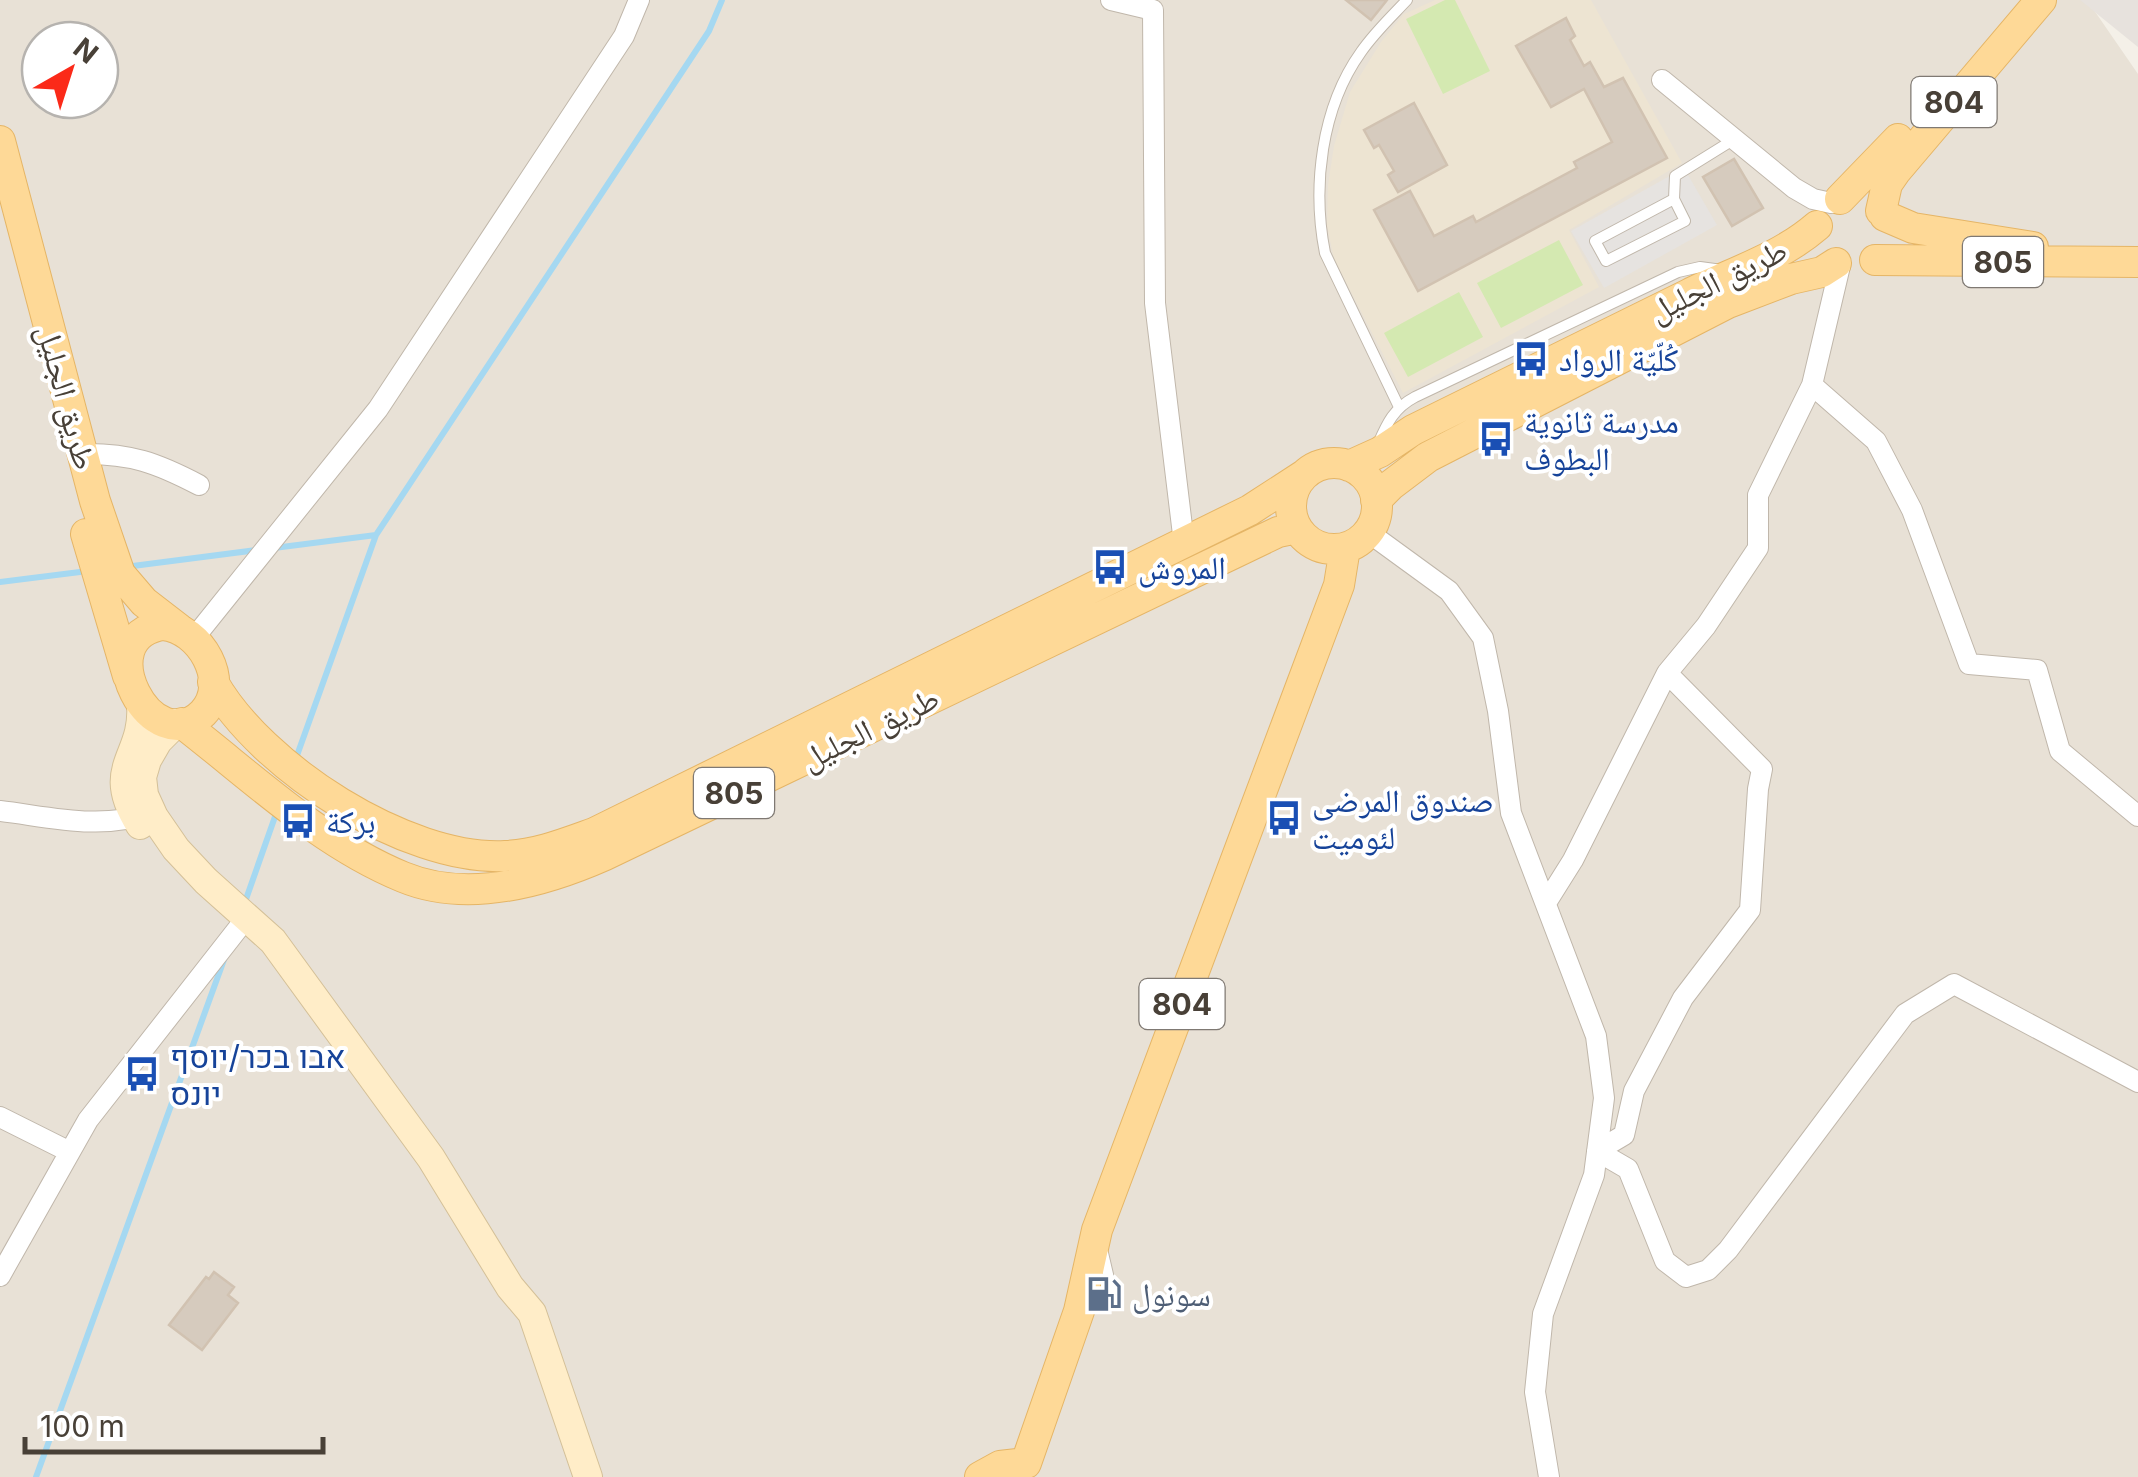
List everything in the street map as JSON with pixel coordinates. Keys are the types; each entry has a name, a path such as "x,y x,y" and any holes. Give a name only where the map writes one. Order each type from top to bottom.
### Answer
{"main road":[{"name":"804","path":"1827,212 1883,156 2017,0"},
{"name":"804","path":"1883,214 1888,184 1896,171 2041,0"},
{"name":"طريق الجليل","path":"0,140 82,454 120,574 144,602 187,634"},
{"name":"805","path":"1827,212 1856,196 1913,228 2134,262"},
{"name":"طريق الجليل","path":"1361,461 1413,430 1798,242 1827,212"},
{"path":"1827,212 1818,243 1838,264"},
{"name":"طريق الجليل","path":"0,213 128,676"},
{"path":"1875,260 1888,240 1883,214"},
{"name":"805","path":"1838,264 1864,266 1875,260 2134,262"},
{"name":"طريق الجليل","path":"1376,500 1428,457 1728,304 1838,264"},
{"path":"1304,474 1291,500 1297,528 1318,546 1357,540 1375,520 1376,500 1361,461"},
{"name":"805","path":"1304,474 1330,462 1361,461"},
{"name":"طريق الجليل","path":"213,682 242,726 274,754 363,815 410,840 458,852 506,856 556,847 594,833 1184,543 1250,510 1304,474"},
{"name":"طريق الجليل","path":"179,724 349,850 406,878 450,888 540,881 605,856 1278,532 1297,528"},
{"name":"804","path":"980,1477 1000,1466 1025,1470 1079,1310 1097,1230 1357,540"},
{"path":"142,705 128,676 132,649 143,634 156,626 187,634"},
{"name":"805","path":"187,634 209,660 213,682"},
{"path":"179,724 204,712 213,682"},
{"name":"805","path":"142,705 158,719 179,724"}],"street":[{"path":"187,634 378,408 624,36 639,0"},
{"path":"1110,0 1155,5 1154,303 1184,543"},
{"path":"1662,80 1827,212"},
{"path":"1546,903 1573,860 1667,673 1706,626 1758,548 1758,495 1812,386 1838,264"},
{"path":"1812,386 1876,441 1912,510 1969,664 2038,670 2060,751 2138,816"},
{"path":"82,454 117,453 156,463 199,485"},
{"path":"1357,540 1450,591 1483,638 1498,712 1510,813 1596,1036 1604,1098 1594,1175 1543,1314 1535,1392 1548,1477"},
{"path":"1597,1152 1624,1135 1634,1092 1683,998 1750,910 1762,769 1667,673"},
{"path":"142,705 140,733 130,752 124,784 125,798 273,941 432,1158 510,1288 532,1313 588,1477"},
{"path":"144,815 142,777 147,760 158,742 179,724"},
{"path":"0,811 102,821 144,815"},
{"path":"0,1276 88,1120 247,916"},
{"path":"1597,1152 1628,1169 1665,1260 1686,1278 1708,1270 1728,1250 1905,1014 1954,984 2138,1082"},
{"path":"0,1116 70,1152"}],"lane":[{"path":"1399,406 1325,253 1320,230 1320,170 1327,130 1346,76 1376,33 1407,0"},
{"path":"1674,198 1595,241 1606,261 1685,220 1674,198 1675,176 1734,139"},
{"path":"1361,461 1399,406 1678,272 1700,268 1738,271"}],"shaded area":[{"path":"0,0 2087,0 2138,74 2138,1477 0,1477"},
{"path":"1435,0 1591,0 1682,163 1569,230 1599,287 1403,393 1334,259 1327,226 1328,185 1334,146 1350,92 1404,14"},
{"path":"2080,0 2138,0 2138,47"},
{"path":"1684,168 1717,225 1604,288 1571,231"}],"green space":[{"path":"1445,0 1455,0 1490,71 1443,94 1406,19"},
{"path":"1559,240 1583,285 1501,328 1477,283"},
{"path":"1459,292 1483,337 1408,377 1384,333"}],"building":[{"path":"1346,0 1387,0 1371,20"},
{"path":"1566,18 1575,36 1570,40 1584,66 1590,62 1604,87 1623,78 1667,158 1418,291 1374,210 1410,191 1434,236 1473,216 1476,222 1577,168 1574,162 1612,142 1584,89 1551,107 1516,46"},
{"path":"1414,103 1447,165 1398,192 1388,175 1394,171 1379,145 1374,148 1364,130"},
{"path":"1734,159 1763,208 1732,226 1703,177"},
{"path":"214,1272 234,1287 228,1295 238,1303 202,1350 169,1325"}],"waterway":[{"path":"295,761 376,535 709,31 722,0"},
{"path":"274,548 376,535"},
{"path":"125,567 257,550"},
{"path":"0,582 88,571"},
{"path":"245,902 277,811"},
{"path":"36,1477 225,957"}],"place":[{"name":"كُلّيّة الرواد","path":"1531,359"},
{"name":"مدرسة ثانوية البطوف","path":"1496,439"},
{"name":"المروش","path":"1110,567"},
{"name":"صندوق المرضى لئوميت","path":"1284,818"},
{"name":"بركة","path":"298,821"},
{"name":"אבו בכר/יוסף יונס","path":"142,1074"},
{"name":"سونول","path":"1104,1294"}]}
